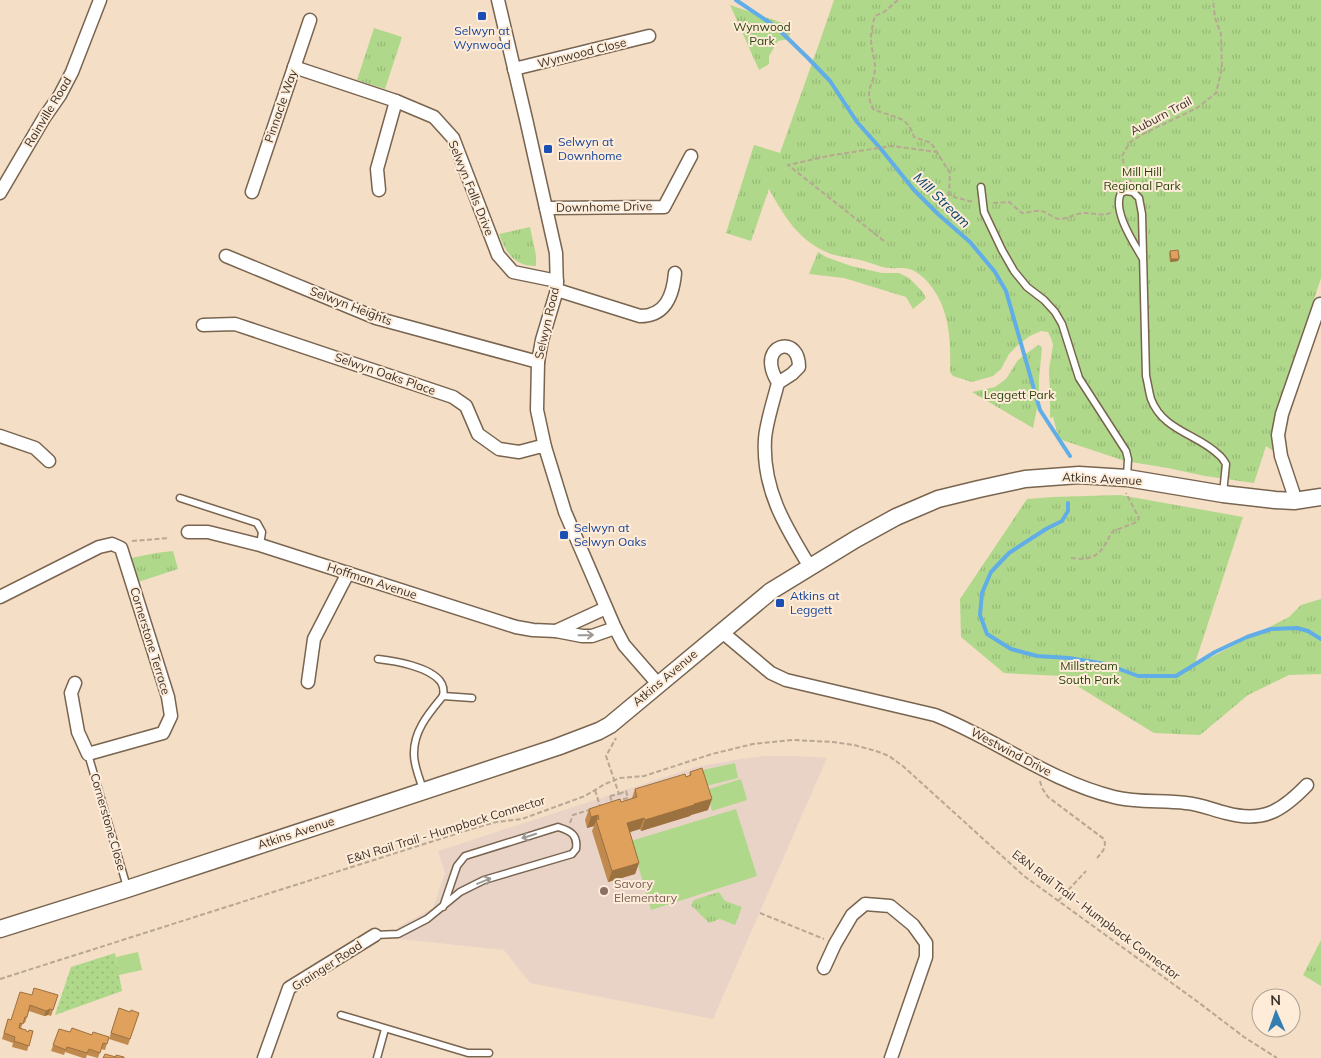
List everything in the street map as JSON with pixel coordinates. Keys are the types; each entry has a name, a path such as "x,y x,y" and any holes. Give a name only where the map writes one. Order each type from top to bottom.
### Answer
{"street":[{"name":"Rainville Road","path":"0,193 72,72 100,0"},
{"name":"Selwyn Road","path":"498,0 556,252 557,286 538,362 537,410 545,447 565,512 615,628 624,644 658,684"},
{"name":"Pinnacle Way","path":"252,192 310,20"},
{"name":"Wynwood Close","path":"514,69 649,36"},
{"name":"Selwyn Falls Drive","path":"294,67 396,101 434,117 453,138 498,255 513,272 640,316 649,316 657,313 664,306 670,297 675,273"},
{"path":"379,190 377,169 396,101"},
{"name":"Downhome Drive","path":"546,208 664,207 690,156"},
{"name":"Selwyn Heights","path":"226,256 376,318 538,362"},
{"path":"1294,500 1281,456 1278,435 1282,414 1320,304"},
{"name":"Selwyn Oaks Place","path":"203,325 235,324 453,397 466,406 478,434 499,449 519,452 545,447"},
{"path":"778,384 765,438 766,464 770,489 780,516 810,567"},
{"path":"0,436 35,448 50,461"},
{"name":"Atkins Avenue","path":"0,929 127,890 599,731 610,725 771,590 896,517 938,499 1025,479 1079,475 1126,478 1223,494 1275,500 1321,497"},
{"name":"Hoffman Avenue","path":"188,532 208,532 260,546 516,626 582,636 592,636 615,628"},
{"path":"0,597 99,547 112,544 125,545"},
{"name":"Cornerstone Terrace","path":"88,754 163,733 171,716 168,697 125,545"},
{"path":"308,682 314,639 348,573"},
{"name":"Hoffman Avenue","path":"556,631 606,608"},
{"name":"Westwind Drive","path":"722,632 771,673 786,680 935,715 956,723 1037,767 1115,798 1134,801 1186,803 1247,817 1270,814 1293,800 1307,785"},
{"name":"Cornerstone Close","path":"75,683 71,692 72,700 78,732 88,754"},
{"path":"824,968 835,944 852,916 865,904 890,906 913,925 926,942 926,957 891,1058"},
{"name":"Grainger Road","path":"264,1058 289,988 375,935"}],"lane":[{"path":"981,187 982,204 990,226 1014,271 1026,287 1044,300 1055,312 1062,324 1079,378 1126,451 1128,459 1126,478"},
{"path":"1143,259 1124,223 1120,211 1118,198 1121,193 1126,191 1133,192 1139,198 1142,214 1146,376 1152,400 1162,417 1180,431 1219,454 1226,464 1223,494"},
{"path":"180,498 257,524 262,532 260,546"},
{"path":"378,659 400,662 432,674 441,681 444,688 443,696 419,729 414,742 414,757 423,791"},
{"path":"443,696 472,698"},
{"name":"Cornerstone Close","path":"88,754 127,890"},
{"path":"375,935 398,934 427,919 443,907 460,892 484,880 572,854 576,849 577,842 574,835 568,830 558,827 465,856 458,866 443,907"},
{"path":"341,1015 468,1053 490,1053"},
{"path":"377,1058 385,1029"}],"path":[{"path":"898,0 884,12 875,16 870,39 875,67 868,99 872,109 899,117 912,128 914,137 931,143 950,173 950,194 968,202 982,204 1009,202 1022,213 1031,213 1039,210 1054,218 1062,219 1085,213 1108,214 1113,211 1120,211"},
{"name":"Auburn Trail","path":"1133,192 1135,188 1126,173 1122,156 1130,142 1197,108 1216,93 1222,68 1221,34 1215,18 1213,0"},
{"path":"884,240 788,165 834,155 892,146 937,152"},
{"path":"1071,558 1081,560 1099,554 1113,531 1137,522 1139,519 1138,514 1126,493 1126,478"},
{"path":"125,545 169,538"},
{"path":"616,738 606,756 618,794"},
{"name":"E&N Rail Trail - Humpback Connector","path":"0,979 473,828 504,820 522,818 585,796 605,784 620,778 644,776 712,754 753,744 793,740 833,742 854,745 889,756 904,767 1024,876 1244,1037 1276,1058"},
{"path":"1037,767 1042,788 1048,796 1104,839 1104,849 1097,858"},
{"path":"595,790 600,806 612,802 610,796 626,791 628,798 620,800"},
{"path":"568,830 573,815 591,809"},
{"path":"1058,901 1086,871"},
{"path":"760,913 835,944"}],"shaded area":[{"name":"Savory Elementary","path":"766,756 827,758 713,1019 530,983 504,950 400,939 398,927 433,908 445,873 438,851 696,767"}],"green space":[{"name":"Mill Hill Regional Park","path":"834,0 1321,0 1321,278 1277,413 1275,452 1266,446 1254,483 1125,461 1059,439 1053,417 1050,418 1049,369 1053,345 1048,332 1041,331 1019,344 1009,354 1001,369 993,376 972,382 953,376 950,372 949,335 944,311 940,300 925,279 909,269 884,267 831,254 820,249 810,243 794,227 769,189 751,241 726,233 754,145 780,153"},
{"name":"Wynwood Park","path":"730,5 791,26 789,39 778,41 769,56 769,64 759,70"},
{"path":"374,28 402,37 385,89 357,80"},
{"path":"530,227 536,255 536,266 516,261 508,252 499,234"},
{"path":"818,252 851,266 882,273 899,273 909,278 926,298 913,309 906,297 844,278 809,274"},
{"name":"Leggett Park","path":"1038,345 1042,347 1039,398 1033,428 972,392 995,387 1006,379 1018,360"},
{"name":"Millstream South Park","path":"1120,495 1243,517 1194,666 1289,617 1301,605 1321,599 1321,674 1289,675 1248,695 1200,735 1154,733 1061,676 1004,673 961,637 960,599 1027,499"},
{"path":"173,551 178,569 138,582 131,558"},
{"path":"735,763 738,778 706,786 703,770"},
{"path":"741,779 747,800 712,811 706,790"},
{"path":"736,809 757,876 651,910 631,841"},
{"path":"719,892 725,901 742,907 735,925 720,919 709,923 691,905 694,900"},
{"path":"1321,940 1321,986 1303,975"},
{"path":"138,952 142,970 119,975 116,957"},
{"path":"115,953 122,991 55,1015 71,967"}],"building":[{"path":"1178,250 1179,259 1171,259 1170,251"},
{"path":"702,768 712,799 645,820 644,818 627,823 639,863 612,871 596,820 599,819 598,815 591,817 589,809 620,799 621,802 637,797 635,789 685,774 686,777 691,775 690,772"},
{"path":"34,988 58,995 53,1010 46,1011 30,1005 27,1017 25,1017 23,1024 20,1023 19,1028 28,1032 29,1030 33,1031 29,1046 14,1041 15,1037 4,1033 8,1019 11,1020 20,992 32,995"},
{"path":"119,1008 139,1013 130,1039 111,1033"},
{"path":"72,1028 92,1035 93,1032 109,1037 107,1044 103,1043 100,1053 89,1049 87,1053 67,1047 66,1050 53,1045 59,1029 70,1032"},
{"path":"105,1054 116,1057 116,1055 124,1058 103,1058"}],"waterway":[{"name":"Mill Stream","path":"736,0 776,27 830,81 857,122 914,190 970,242 995,272 1006,291 1040,410 1070,456"},
{"name":"Mill Stream","path":"1068,503 1068,511 1062,521 1009,553 991,572 982,593 980,615 987,634 1011,649 1037,656 1069,658 1106,664 1138,676 1176,676 1215,652 1247,637 1271,629 1297,628 1308,631 1321,639"}],"place":[{"name":"Selwyn at Wynwood","path":"482,16"},
{"name":"Selwyn at Downhome","path":"548,149"},
{"name":"Selwyn at Selwyn Oaks","path":"564,535"},
{"name":"Atkins at Leggett","path":"780,603"},
{"name":"Savory Elementary","path":"604,891"}]}
